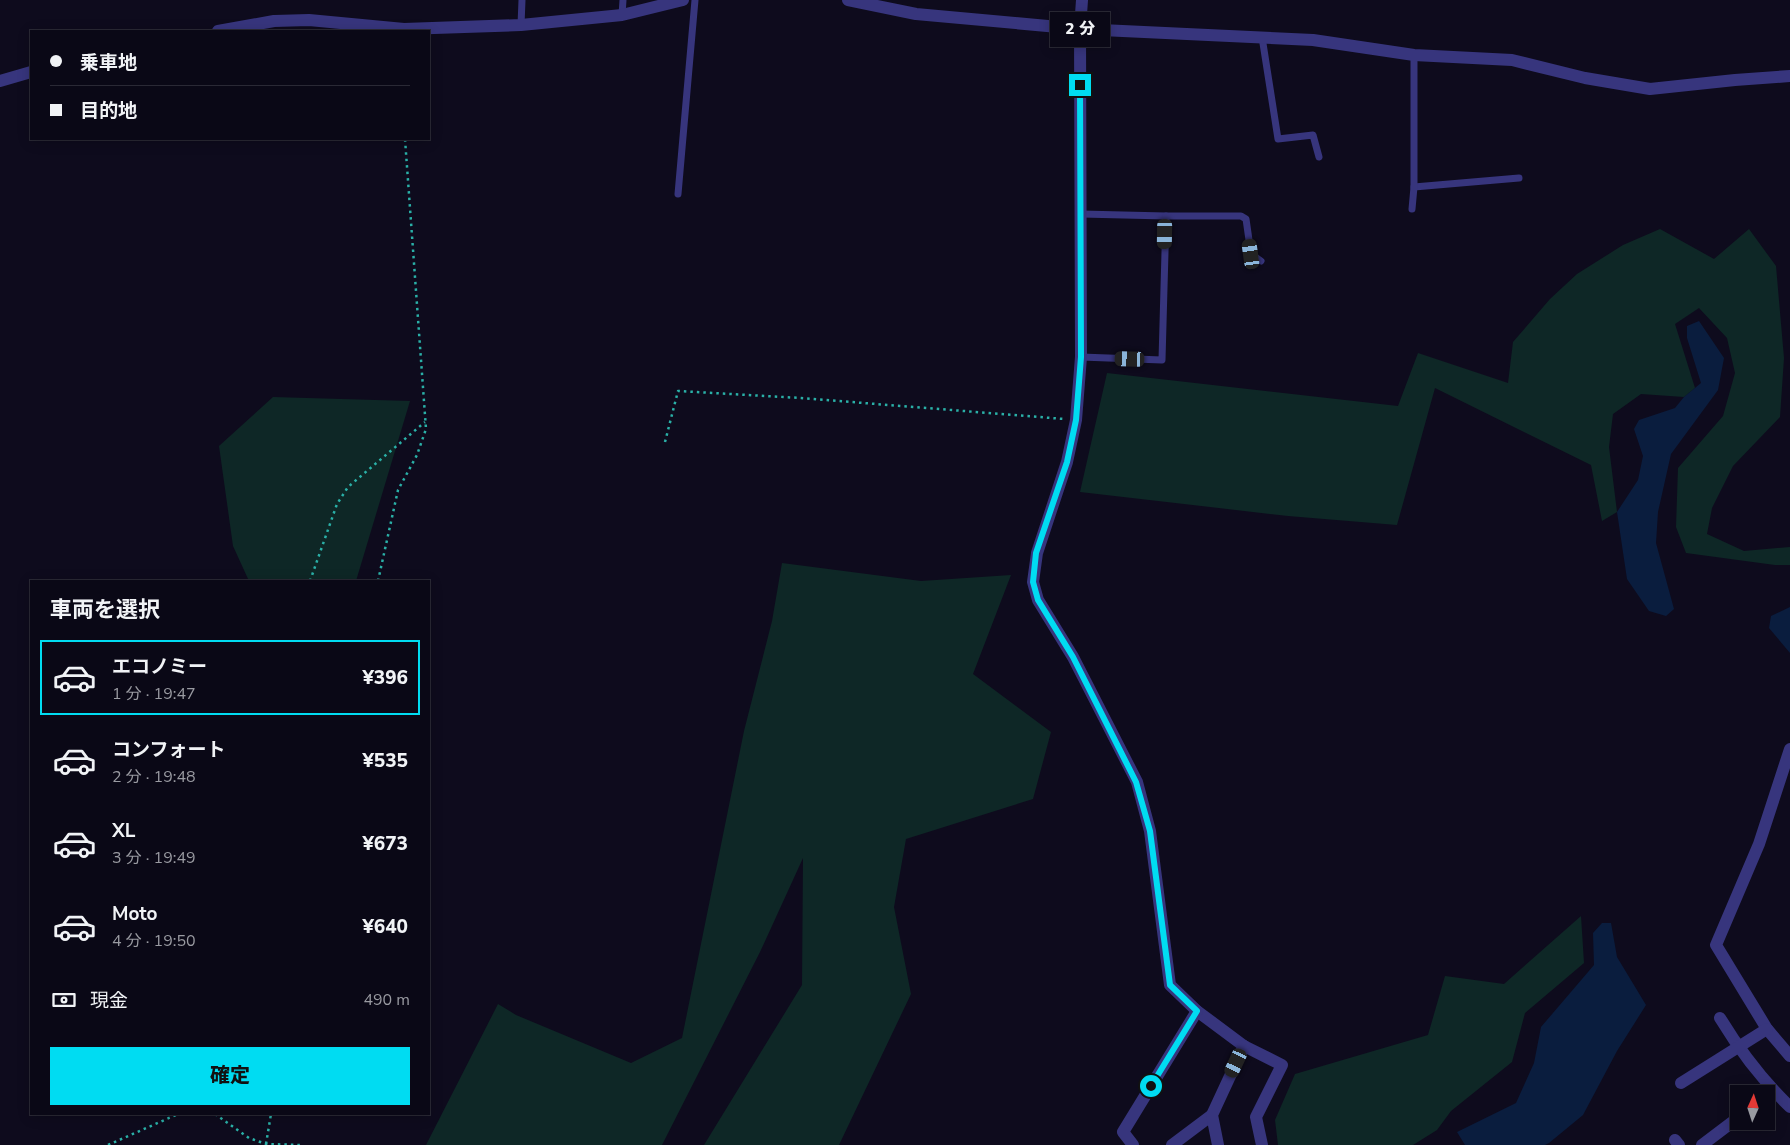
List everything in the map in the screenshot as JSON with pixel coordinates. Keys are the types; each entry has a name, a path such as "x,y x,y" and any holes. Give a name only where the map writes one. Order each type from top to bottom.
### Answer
{"street":[{"path":"224,30 274,21 308,20 335,27 404,29 521,25 622,15 682,0"},
{"path":"848,0 866,1 916,14 1080,29 1314,40 1414,55 1512,60 1585,78 1650,89 1790,76"},
{"path":"1082,0 1080,29 1081,357 1076,420 1067,462 1036,553 1033,582 1038,600 1073,657 1136,782 1150,831 1170,985 1197,1011 1244,1046 1282,1065 1256,1117 1262,1145"},
{"path":"0,81 30,72"},
{"path":"1790,750 1759,844 1716,945 1767,1029 1790,1056"},
{"path":"1133,1145 1123,1132 1197,1011"},
{"path":"1720,1018 1763,1085"},
{"path":"1681,1084 1767,1029"},
{"path":"1172,1145 1212,1114 1244,1046"},
{"path":"1775,1097 1790,1107"},
{"path":"1212,1114 1218,1145"},
{"path":"1702,1145 1730,1124"}],"lane":[{"path":"521,25 522,0"},
{"path":"622,15 623,0"},
{"path":"678,194 695,0"},
{"path":"1262,37 1278,139 1313,135 1319,158"},
{"path":"1412,209 1414,187 1414,55"},
{"path":"1414,187 1519,178"},
{"path":"1081,214 1241,216 1246,219 1251,254 1261,261"},
{"path":"1081,357 1162,360 1166,216"}],"path":[{"path":"378,580 398,490 417,455 426,429 405,140"},
{"path":"665,442 678,391 801,398 1076,420"},
{"path":"310,580 337,504 348,487 426,422"},
{"path":"108,1145 176,1115"},
{"path":"216,1115 248,1138 266,1144 300,1145"},
{"path":"266,1144 271,1115"}],"green space":[{"path":"1660,229 1714,259 1749,229 1776,266 1784,358 1780,417 1733,466 1712,508 1707,534 1744,551 1790,547 1790,565 1775,565 1686,553 1676,527 1678,468 1723,416 1735,373 1727,338 1699,308 1675,324 1695,388 1684,397 1641,394 1613,414 1609,447 1617,512 1602,521 1591,465 1435,388 1397,525 1288,516 1080,492 1107,373 1398,406 1418,353 1508,383 1513,342 1550,299 1577,274 1623,245"},
{"path":"273,397 410,401 356,580 249,580 233,546 219,446"},
{"path":"782,563 921,581 1011,575 973,674 1051,732 1033,799 906,839 894,907 911,994 839,1145 704,1145 802,985 803,858 760,952 662,1145 426,1145 498,1004 516,1015 631,1063 682,1038 744,731 772,621"},
{"path":"1581,916 1584,963 1525,1013 1512,1062 1451,1111 1437,1130 1413,1145 1278,1145 1275,1120 1295,1074 1428,1035 1445,976 1504,984"}],"water":[{"path":"1699,321 1724,358 1718,390 1671,454 1658,512 1656,543 1674,609 1666,616 1649,611 1627,579 1617,512 1638,480 1643,456 1634,429 1639,420 1675,408 1684,397 1701,383 1687,338 1687,326"},
{"path":"1790,607 1790,653 1769,628 1771,616"},
{"path":"1602,923 1611,923 1617,957 1646,1005 1617,1051 1583,1115 1545,1145 1465,1145 1457,1132 1516,1103 1534,1063 1541,1027 1594,965 1593,933"}],"route":[{"path":"1080,85 1081,357 1076,420 1067,462 1036,553 1033,582 1038,600 1073,657 1136,782 1150,831 1170,985 1197,1011 1151,1086"}]}
